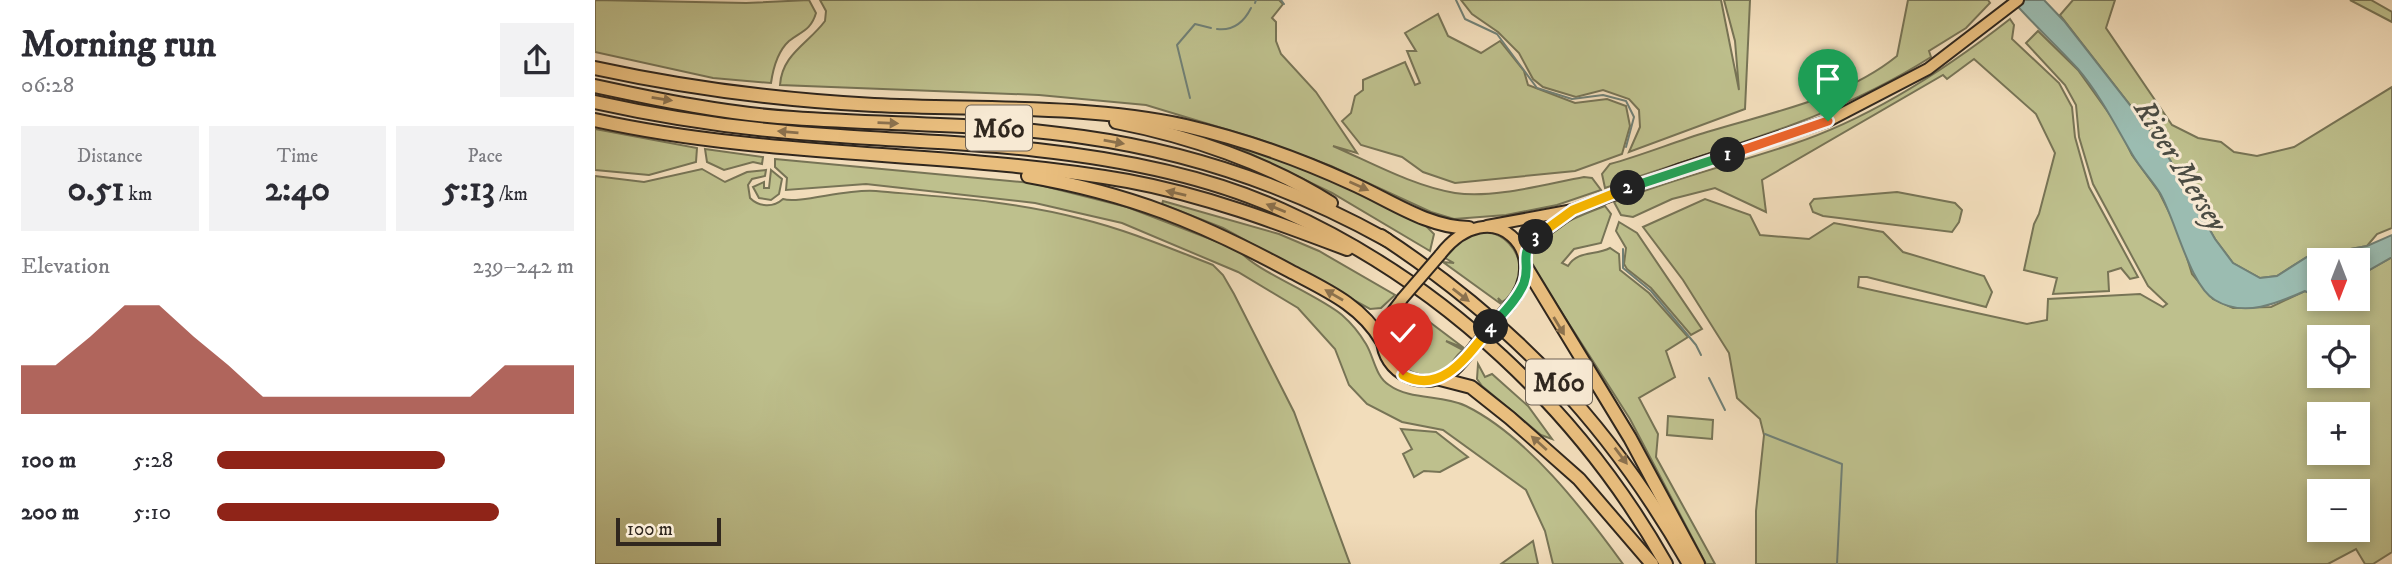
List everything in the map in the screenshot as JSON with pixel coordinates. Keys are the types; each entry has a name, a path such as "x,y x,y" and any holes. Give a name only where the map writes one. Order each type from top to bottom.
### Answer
{"highway":[{"name":"M60","path":"595,68 695,87 801,100 1136,117 1226,137 1349,182 1438,225 1469,228"},
{"name":"M60","path":"595,86 790,118 1006,129 1116,142 1196,160 1287,191 1342,215 1387,240"},
{"name":"M60","path":"595,102 764,130 984,144 1138,166 1193,178 1280,208 1380,262 1467,327 1558,412 1622,492 1666,564"},
{"name":"M60","path":"1058,111 1133,125 1197,142 1317,195 1387,240 1483,311 1564,387 1623,457 1689,564"},
{"name":"M60","path":"595,120 701,140 1029,169 1130,182 1269,219 1380,262"},
{"name":"M60","path":"880,157 1057,181 1168,211 1225,236 1344,301 1371,323 1382,341"},
{"name":"M60","path":"1525,261 1580,360 1630,438 1698,564"},
{"name":"M60","path":"1440,379 1471,387 1510,418 1579,479 1652,564"}],"main road":[{"path":"1573,210 1534,239 1525,261 1524,282 1509,306 1456,368 1440,379 1425,381 1403,375 1388,360 1382,341 1387,319 1455,236 1469,228 1573,210 1661,176 1786,137 1846,113 1928,69 2018,0"},
{"path":"1487,226 1506,233 1515,240 1525,261"}],"green space":[{"path":"595,0 746,3 809,0 816,13 809,27 789,41 782,50 771,83 713,78 595,52"},
{"path":"820,0 1279,0 1283,4 1272,18 1276,22 1276,41 1281,54 1316,92 1357,153 1333,146 1408,180 1455,193 1486,194 1584,177 1592,178 1601,190 1557,205 1506,215 1454,219 1431,212 1331,166 1258,139 1146,105 1039,95 780,85 785,65 825,21 826,11"},
{"path":"1461,0 1721,0 1739,90 1735,41 1724,0 1750,0 1745,109 1629,152 1640,127 1639,110 1629,99 1603,90 1576,97 1543,87 1533,79 1519,53 1498,32 1472,14"},
{"path":"1908,0 1988,0 1990,3 1966,28 1929,51 1931,57 1852,100 1772,132 1605,188 1602,174 1610,164 1807,103 1876,71 1897,56"},
{"path":"2073,0 2115,0 2106,28 2172,125 2198,138 2221,142 2234,152 2257,156 2294,147 2392,87 2392,228 2377,234 2367,246 2307,248 2307,257 2277,276 2260,278 2233,263 2215,239 2162,146 2060,15"},
{"path":"2350,0 2371,0 2392,12 2392,22"},
{"path":"1438,14 1448,36 1481,53 1500,41 1524,71 1528,85 1575,103 1607,99 1626,106 1630,126 1622,154 1575,171 1455,183 1423,172 1402,157 1361,145 1342,121 1351,113 1355,96 1363,90 1363,80 1405,62 1415,85 1420,83 1407,51 1416,51 1405,33"},
{"path":"2010,19 2014,25 2012,39 2059,83 2072,107 2075,137 2089,187 2138,277 2130,279 2121,268 2108,272 2109,291 2053,294 2057,278 2024,270 2034,224 2055,153 2036,114 1974,59 1947,79 1943,75 1762,180 1766,212 1715,188 1672,199 1633,217 1621,215 1614,202 1793,144 1851,121 1933,74"},
{"path":"2038,31 2078,70 2118,126 2132,155 2159,192 2179,232 2192,274 2213,299 2233,308 2271,307 2305,291 2307,312 2369,312 2370,270 2392,257 2392,552 2373,564 2365,564 2356,549 2328,564 1756,564 1756,511 1764,435 1760,419 1737,398 1729,353 1683,280 1643,227 1705,199 1750,215 1760,235 1809,239 1834,223 1883,232 1903,252 1984,276 1992,292 1986,307 1867,277 1859,277 1858,287 2027,324 2047,320 2048,299 2140,294 2163,307 2167,304 2148,286 2093,184 2079,137 2076,105 2065,85 2026,43"},
{"path":"595,129 697,148 696,162 649,175 595,170"},
{"path":"1222,140 1295,164 1422,222 1434,234 1430,251 1332,193"},
{"path":"705,149 763,157 762,164 753,162 724,170 707,162"},
{"path":"775,159 1032,183 1127,207 1239,250 1257,266 1342,315 1364,340 1378,372 1389,385 1417,396 1457,402 1489,419 1511,436 1572,498 1623,564 1553,564 1545,531 1526,490 1443,430 1402,422 1367,404 1349,385 1335,349 1298,308 1238,272 1122,223 1035,203 866,184 786,190 787,178 775,167"},
{"path":"702,169 725,182 747,172 766,170 765,176 752,179 748,185 750,198 762,205 775,204 783,199 865,191 1005,204 1099,223 1213,265 1223,275 1234,294 1294,412 1350,564 595,564 595,176 644,182"},
{"path":"771,170 782,179 779,194 771,200 759,198 753,187 764,182 764,188 769,188"},
{"path":"1897,192 1955,203 1962,210 1959,222 1952,232 1823,216 1813,212 1810,204 1814,199"},
{"path":"1163,201 1279,234 1319,251 1395,295 1381,308 1370,309 1223,228 1162,204"},
{"path":"1605,206 1611,214 1601,243 1574,249 1562,263 1568,266 1582,255 1610,248 1619,254 1620,270 1649,293 1688,337 1666,351 1675,377 1639,398 1658,434 1656,457 1715,564 1706,564 1630,419 1530,263 1540,242 1549,233 1570,220"},
{"path":"1619,222 1637,233 1702,329 1691,335 1651,288 1627,269 1624,264 1626,248 1616,231"},
{"path":"1488,232 1509,243 1519,263 1518,285 1512,295 1502,302 1498,298 1501,304 1443,262 1454,263 1445,258 1463,239"},
{"path":"1407,305 1464,348 1446,341 1463,350 1441,372 1420,375 1408,372 1399,366 1393,357 1390,346 1394,321 1402,309 1415,320"},
{"path":"1478,364 1485,377 1492,374 1528,406 1552,439 1541,435 1482,386 1477,379"},
{"path":"1668,416 1713,420 1712,439 1667,435"},
{"path":"1401,429 1436,432 1468,457 1440,472 1424,471 1414,477 1403,454 1412,449"},
{"path":"1533,541 1538,564 1501,564"}],"water":[{"path":"2012,0 2044,0 2064,21 2162,146 2215,239 2233,263 2260,278 2277,276 2307,257 2307,292 2272,304 2249,308 2226,305 2206,293 2191,267 2160,193 2078,69"},
{"path":"2392,235 2392,257 2370,270 2370,248 2356,248"}],"waterway":[{"path":"1281,0 1284,4"},
{"path":"1456,0 1465,19 1497,34 1537,88 1572,99 1603,95 1626,101 1634,117 1626,147"},
{"path":"1217,29 1228,29 1237,25 1251,8"},
{"path":"1190,98 1177,45 1195,24 1211,28"},
{"path":"1623,249 1623,268 1651,291 1696,345 1701,355"},
{"path":"1709,378 1725,410"},
{"path":"1765,434 1842,464 1837,564"}],"route":[{"path":"1403,375 1416,380 1432,381 1456,368 1520,291 1525,276 1524,256 1529,244 1546,228 1573,210 1678,170 1786,137 1828,121"}],"water label":[{"name":"River Mersey","path":"2181,165"}]}
